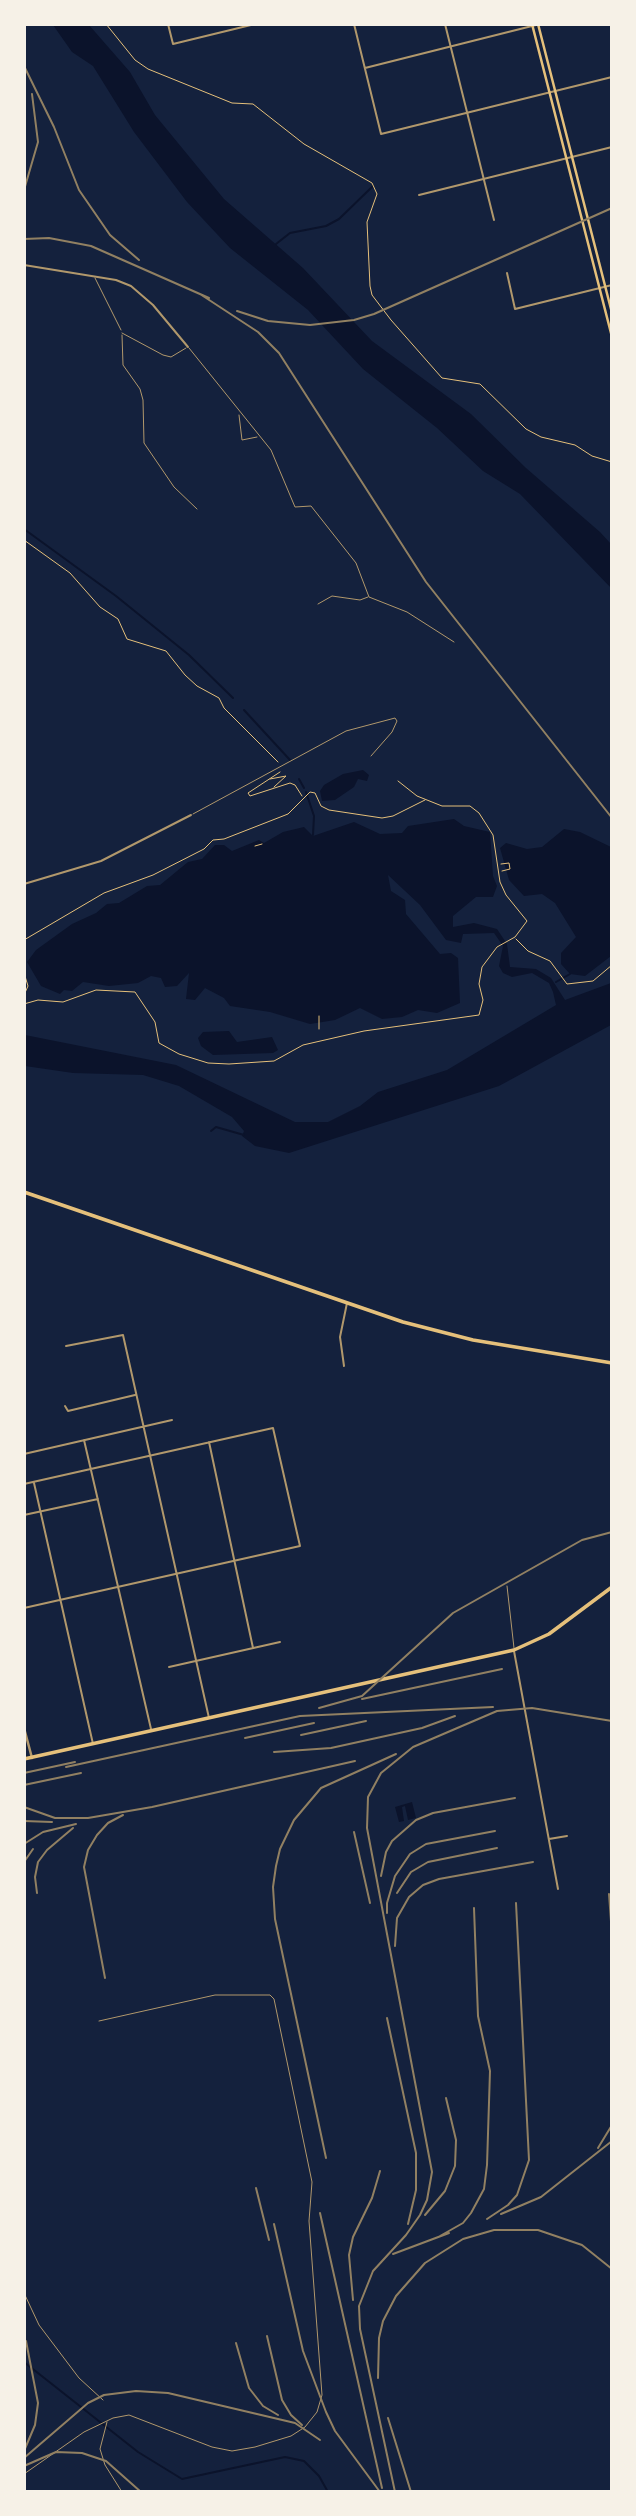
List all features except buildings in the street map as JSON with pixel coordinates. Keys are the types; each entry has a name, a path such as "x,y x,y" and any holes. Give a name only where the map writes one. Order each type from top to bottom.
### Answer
{"main road":[{"path":"539,25 611,313"},
{"path":"532,26 611,337"},
{"path":"24,1192 437,1332 611,1363"},
{"path":"24,1759 209,1720 514,1650 549,1634 611,1587"}],"street":[{"path":"169,24 173,44 255,24"},
{"path":"354,24 381,134 611,77"},
{"path":"445,24 494,220"},
{"path":"364,68 539,25"},
{"path":"419,195 611,147"},
{"path":"24,265 116,280 142,294 188,346"},
{"path":"507,273 515,309 611,285"},
{"path":"24,884 101,862 191,816"},
{"path":"344,1366 340,1337 347,1302"},
{"path":"66,1346 123,1335 209,1720"},
{"path":"65,1406 68,1411 137,1395"},
{"path":"24,1454 172,1420"},
{"path":"24,1484 273,1428 300,1546 24,1608"},
{"path":"84,1440 152,1732"},
{"path":"209,1441 253,1648"},
{"path":"34,1482 93,1745"},
{"path":"24,1515 98,1499"},
{"path":"169,1667 280,1642"},
{"path":"514,1650 558,1889"},
{"path":"24,1728 32,1758"},
{"path":"548,1839 567,1836"}],"lane":[{"path":"93,276 122,333 123,365 140,389 143,400 144,443 174,487 197,509"},
{"path":"122,333 171,357 188,346 271,450 295,507 311,506 356,563 369,597"},
{"path":"239,413 242,440 258,436"},
{"path":"318,604 332,596 360,600 369,597 407,612 454,642"},
{"path":"191,816 346,731 395,718 397,721 392,732 371,756"},
{"path":"507,1586 514,1650"},
{"path":"24,2474 96,2426 129,2415 212,2447 242,2450 297,2433 313,2418 323,2395 309,2221 312,2182 274,1999 270,1995 262,1994 215,1995 99,2021"},
{"path":"24,2293 38,2325 79,2378 103,2400"},
{"path":"108,2420 103,2431 102,2456 122,2491"}],"path":[{"path":"106,24 135,60 148,69 232,103 253,104 304,144 372,183 377,194 367,222 370,286 372,295 391,320 442,378 480,384 526,429 541,437 575,445 592,456 611,462"},
{"path":"24,541 70,573 100,607 118,619 127,639 136,644 156,646 166,651 197,686 219,698 224,708 248,729 281,768 248,793 250,796 293,784 303,795"},
{"path":"268,778 286,776 274,788"},
{"path":"25,1004 38,1000 63,1002 96,990 135,992 155,1022 159,1043 178,1054 208,1063 274,1061 303,1045 364,1031 479,1015 483,1000 479,973 501,944 514,937 527,921 506,895 500,882 489,827 470,806 442,806 417,796 398,781"},
{"path":"24,940 104,893 153,875 204,849 213,840 224,839 288,814 303,795 310,792 314,793 321,806 329,810 382,818 393,816 427,799"},
{"path":"256,846 260,845 258,839"},
{"path":"501,864 509,863 510,869 502,871"},
{"path":"514,937 528,951 550,961 563,981 574,985 593,981 611,965"},
{"path":"24,973 27,986 24,995"},
{"path":"319,1016 319,1029"}],"water":[{"path":"53,25 89,25 130,72 155,115 224,199 303,268 372,341 471,414 526,468 600,532 611,544 611,588 520,494 483,471 437,428 363,369 308,310 230,248 187,202 134,132 93,66 72,52"},
{"path":"363,770 369,775 367,781 358,779 354,787 335,800 322,801 320,791 324,785 343,774"},
{"path":"454,819 464,826 490,832 493,876 497,886 493,897 476,897 453,916 453,927 474,923 497,929 507,944 510,967 536,969 551,978 565,1000 611,983 611,1025 499,1086 289,1153 255,1146 242,1136 244,1131 232,1117 179,1086 143,1075 73,1073 25,1066 25,1035 176,1065 295,1122 328,1122 360,1106 378,1092 447,1070 556,1005 553,992 549,983 532,973 512,977 503,973 499,966 503,946 494,933 463,934 461,943 446,940 420,905 388,875 391,891 405,900 406,914 440,954 451,953 458,958 460,1003 437,1013 418,1010 402,1017 382,1019 360,1008 335,1020 310,1024 270,1012 230,1006 224,998 205,988 195,1000 186,999 189,973 177,986 165,987 161,978 151,976 138,983 109,986 83,982 72,991 64,990 60,994 41,986 27,962 36,950 72,924 96,913 107,904 119,903 147,886 160,885 188,862 202,859 215,845 224,845 232,851 259,840 264,843 283,832 304,827 313,836 354,822 380,834 402,833 408,826"},
{"path":"564,829 580,832 611,847 611,956 585,976 570,974 561,964 561,953 576,937 555,903 542,894 524,896 509,880 500,848 506,843 527,849 542,847"},
{"path":"229,1031 237,1042 272,1037 278,1050 273,1053 213,1055 201,1046 198,1038 203,1032"},
{"path":"412,1802 416,1818 408,1820 405,1806 402,1807 404,1821 399,1822 395,1807"}],"waterway":[{"path":"276,244 290,233 326,226 339,219 373,186"},
{"path":"24,529 116,596 189,655 233,698"},
{"path":"244,710 290,760"},
{"path":"299,779 304,788"},
{"path":"306,792 314,816 313,835"},
{"path":"556,982 570,974"},
{"path":"211,1131 216,1127 244,1135"},
{"path":"24,2362 138,2452 182,2479 285,2457 304,2461 319,2476 328,2492"}],"railway":[{"path":"24,66 54,127 79,190 110,235 139,260"},
{"path":"24,190 38,142 32,94"},
{"path":"237,311 268,321 310,325 354,320 374,314 612,208"},
{"path":"24,239 49,238 91,246 209,298"},
{"path":"200,294 258,332 279,353 426,582 612,818"},
{"path":"319,1708 362,1696 453,1613 582,1540 612,1532"},
{"path":"362,1699 502,1669"},
{"path":"66,1767 300,1716 493,1707"},
{"path":"395,2492 360,2329 359,2306 373,2271 406,2235 420,2215 427,2200 432,2172 367,1828 368,1797 381,1773 413,1747 497,1711 532,1708 612,1721"},
{"path":"274,1752 331,1748 422,1728 455,1716"},
{"path":"301,1735 366,1721"},
{"path":"245,1738 314,1723"},
{"path":"326,2158 275,1919 273,1887 276,1866 280,1849 294,1820 321,1788 396,1754"},
{"path":"24,1807 55,1818 88,1818 152,1807 355,1761"},
{"path":"24,1773 75,1762"},
{"path":"24,1785 81,1773"},
{"path":"381,1876 386,1852 392,1841 416,1820 433,1813 515,1798"},
{"path":"105,1978 84,1867 88,1850 97,1835 108,1823 123,1815"},
{"path":"24,1821 52,1822"},
{"path":"24,1844 43,1832 76,1824"},
{"path":"37,1893 35,1877 38,1862 47,1850 73,1828"},
{"path":"387,1913 387,1903 395,1876 410,1854 426,1844 495,1831"},
{"path":"354,1832 370,1903"},
{"path":"611,1840 612,1854"},
{"path":"397,1893 411,1872 428,1862 497,1848"},
{"path":"24,1862 33,1849"},
{"path":"395,1946 397,1918 409,1897 423,1885 439,1879 533,1862"},
{"path":"609,1894 612,1935"},
{"path":"487,2219 508,2205 517,2195 529,2160 516,1903"},
{"path":"440,2236 463,2223 471,2213 484,2189 487,2165 490,2071 478,2016 474,1908"},
{"path":"387,2018 416,2153 416,2190 408,2224"},
{"path":"425,2215 445,2191 455,2166 456,2140 446,2098"},
{"path":"598,2148 612,2125"},
{"path":"501,2214 541,2197 612,2141"},
{"path":"353,2300 349,2255 353,2237 372,2198 380,2171"},
{"path":"256,2188 269,2240"},
{"path":"320,2213 382,2488"},
{"path":"274,2224 303,2351 326,2412 335,2431 380,2492"},
{"path":"378,2378 379,2338 383,2321 396,2296 425,2263 463,2239 494,2230 538,2230 582,2245 612,2269"},
{"path":"393,2254 449,2233"},
{"path":"267,2336 282,2400 291,2415 302,2425"},
{"path":"24,2451 35,2425 38,2403 26,2341"},
{"path":"236,2343 249,2388 263,2406 278,2415"},
{"path":"24,2458 88,2403 104,2395 136,2391 168,2393 295,2423 320,2440"},
{"path":"388,2418 411,2492"},
{"path":"24,2466 56,2452 82,2453 106,2461 141,2492"}]}
